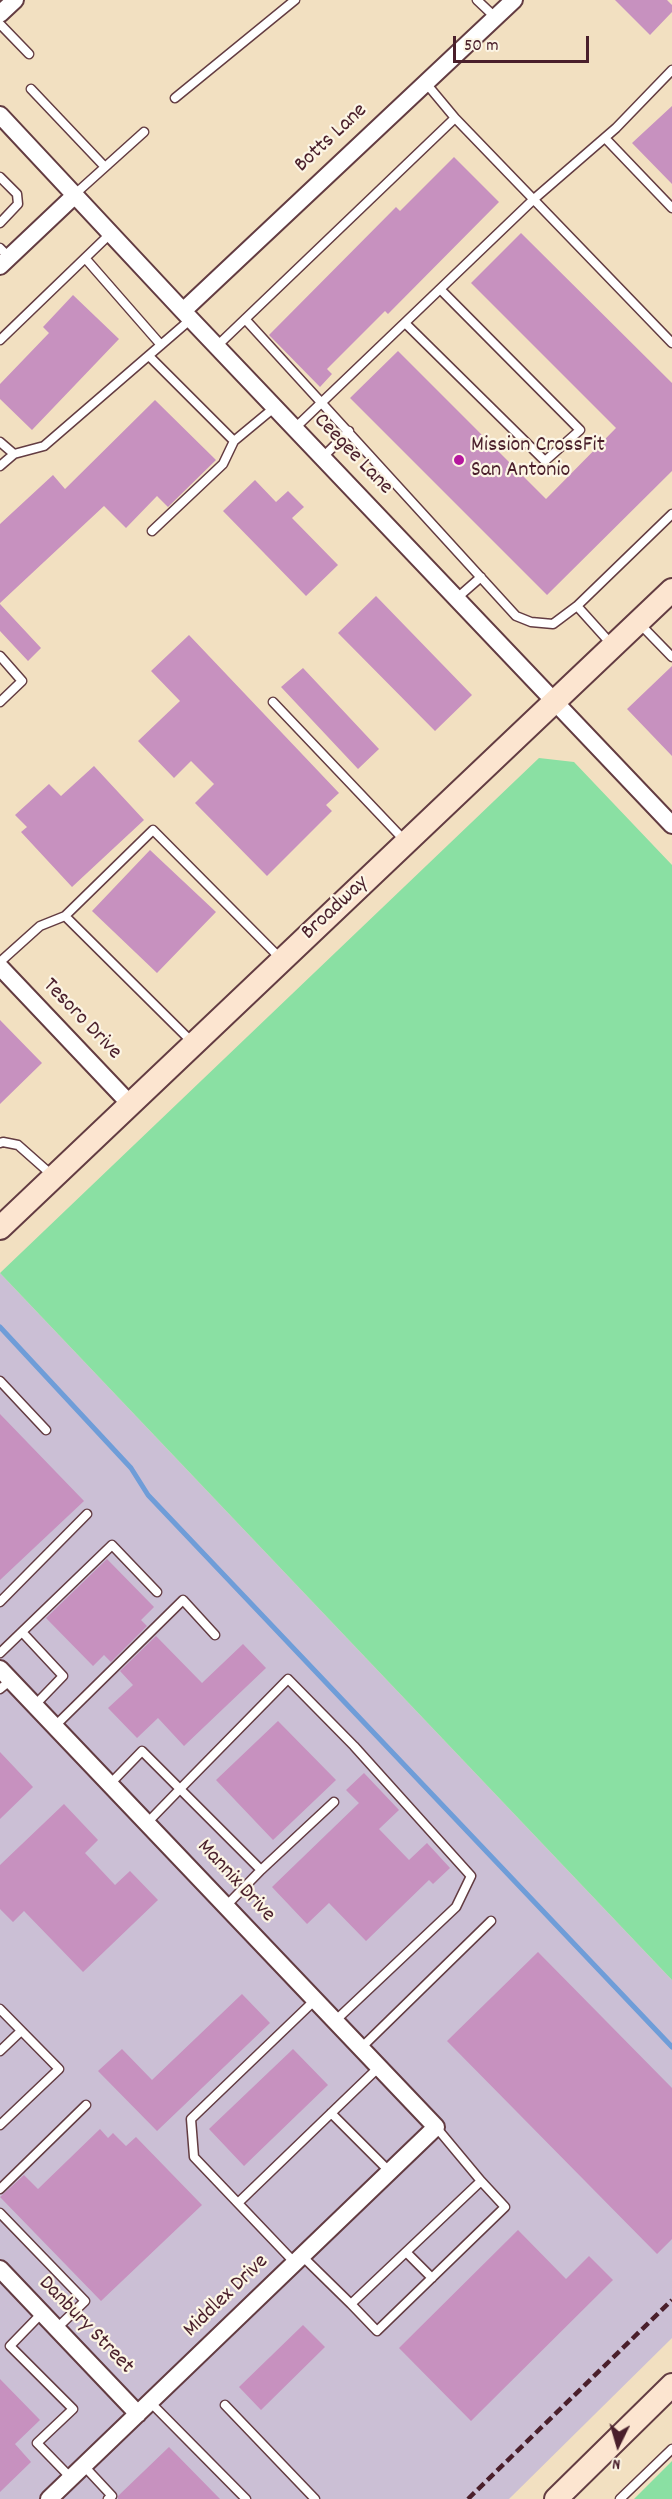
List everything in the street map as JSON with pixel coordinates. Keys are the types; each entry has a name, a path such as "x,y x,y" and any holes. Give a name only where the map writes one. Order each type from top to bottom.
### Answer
{"main road":[{"name":"Broadway","path":"0,1228 672,590"},
{"path":"556,2499 672,2385"}],"street":[{"path":"0,14 15,0"},
{"name":"Botts Lane","path":"187,315 425,81 514,0"},
{"name":"Ceegee Lane","path":"0,115 110,234 672,825"},
{"path":"3,257 74,195"},
{"name":"Tesoro Drive","path":"0,967 130,1104"},
{"name":"Mannix Drive","path":"4,1679 35,1705 436,2127"},
{"name":"Middlex Drive","path":"49,2499 436,2127"},
{"name":"Danbury Street","path":"0,2269 57,2328 144,2408"}],"lane":[{"path":"175,98 295,0"},
{"path":"477,0 496,18"},
{"path":"0,24 29,54"},
{"path":"295,428 534,199 604,138 672,70"},
{"path":"425,81 455,118 672,343"},
{"path":"31,89 105,166"},
{"path":"217,346 455,118"},
{"path":"74,195 144,132"},
{"path":"604,138 672,208"},
{"path":"0,177 17,194 18,204 0,223"},
{"path":"0,340 110,234"},
{"path":"85,258 161,345"},
{"path":"405,323 545,461 580,430 440,289"},
{"path":"0,466 14,454 44,446 149,356 187,315"},
{"path":"245,319 323,401 516,616 531,622 553,624 577,606 672,514"},
{"path":"149,356 234,441"},
{"path":"152,531 223,464 234,441 275,407"},
{"path":"323,457 349,431"},
{"path":"0,442 14,454"},
{"path":"457,598 481,577"},
{"path":"577,606 613,646"},
{"path":"638,622 672,657"},
{"path":"0,656 22,681 0,702"},
{"path":"273,702 407,842"},
{"path":"0,962 40,926 65,916 153,830 282,960"},
{"path":"65,916 194,1044"},
{"path":"0,1143 18,1145 54,1177"},
{"path":"0,1381 46,1430"},
{"path":"0,1602 87,1514"},
{"path":"0,1653 112,1545 156,1592"},
{"path":"55,1726 183,1600 216,1635"},
{"path":"22,1632 63,1676 35,1705"},
{"path":"147,1823 288,1679 354,1746 471,1876 456,1907 335,2021"},
{"path":"110,1784 142,1751 261,1870"},
{"path":"226,1906 334,1802"},
{"path":"361,2048 491,1921"},
{"path":"315,2000 191,2119 194,2157 238,2203 298,2260 351,2304 377,2331 506,2207 436,2127"},
{"path":"0,2009 59,2069 0,2125"},
{"path":"0,2051 21,2031"},
{"path":"238,2203 379,2067"},
{"path":"0,2189 86,2105"},
{"path":"331,2113 390,2172"},
{"path":"351,2304 481,2181"},
{"path":"0,2213 85,2301 57,2328"},
{"path":"406,2252 432,2278"},
{"path":"42,2313 10,2346 73,2409 37,2443 71,2478"},
{"path":"225,2405 315,2499"},
{"path":"144,2408 246,2499"},
{"path":"620,2499 672,2449"},
{"path":"84,2466 112,2496 108,2499"}],"shaded area":[{"path":"0,1273 672,1980 672,2338 509,2499 0,2499"}],"green space":[{"path":"539,758 574,762 672,865 672,1980 0,1273"},
{"path":"672,2461 672,2499 634,2499"}],"building":[{"path":"615,0 667,0 672,5 672,12 650,35"},
{"path":"672,106 672,184 632,143"},
{"path":"454,157 499,202 388,314 385,311 327,369 332,374 320,387 269,335 396,207 400,211"},
{"path":"521,233 672,383 672,471 547,595 350,398 398,351 546,499 616,428 471,283"},
{"path":"73,295 119,339 32,430 0,399 0,384 49,333 43,327"},
{"path":"155,400 216,460 168,507 157,496 126,528 104,506 0,603 0,524 53,475 65,489"},
{"path":"255,480 276,502 288,491 304,507 292,518 338,565 306,596 223,511"},
{"path":"376,596 472,695 435,731 338,633"},
{"path":"0,604 41,648 28,661 0,631"},
{"path":"189,635 339,793 326,805 332,811 267,876 195,803 214,784 191,761 174,778 138,741 180,701 151,671"},
{"path":"672,666 672,756 627,709"},
{"path":"303,668 379,749 358,769 281,687"},
{"path":"94,766 144,820 72,887 21,832 27,827 15,815 49,784 61,796"},
{"path":"150,850 216,912 157,973 92,911"},
{"path":"0,1020 42,1063 0,1104"},
{"path":"0,1414 84,1501 0,1580"},
{"path":"107,1559 154,1607 141,1620 147,1626 111,1662 104,1655 93,1666 46,1618"},
{"path":"156,1636 202,1683 243,1644 266,1668 184,1746 158,1718 137,1738 108,1708 133,1685 120,1671"},
{"path":"278,1721 336,1780 273,1840 216,1780"},
{"path":"0,1752 33,1787 0,1819"},
{"path":"364,1773 399,1810 379,1829 409,1860 427,1843 450,1868 433,1884 429,1880 366,1941 329,1903 307,1924 272,1887 359,1803 346,1790"},
{"path":"64,1804 98,1840 85,1853 115,1885 130,1871 158,1900 83,1972 24,1911 13,1922 0,1909 0,1865"},
{"path":"538,1952 672,2088 672,2239 657,2254 447,2041"},
{"path":"242,1994 270,2023 157,2131 98,2071 122,2049 152,2080"},
{"path":"293,2049 328,2085 244,2166 209,2129"},
{"path":"100,2129 108,2138 113,2133 126,2146 136,2137 202,2205 101,2301 0,2197 24,2175 38,2189"},
{"path":"518,2230 566,2279 589,2256 613,2280 471,2421 399,2348"},
{"path":"303,2325 325,2347 261,2410 239,2387"},
{"path":"0,2379 40,2420 15,2444 31,2462 0,2492"},
{"path":"169,2447 220,2499 118,2499 118,2496"}],"waterway":[{"path":"0,1327 131,1468 148,1495 672,2047"}],"railway":[{"path":"468,2499 672,2300"}],"place":[{"name":"Mission CrossFit San Antonio","path":"459,460"}]}
